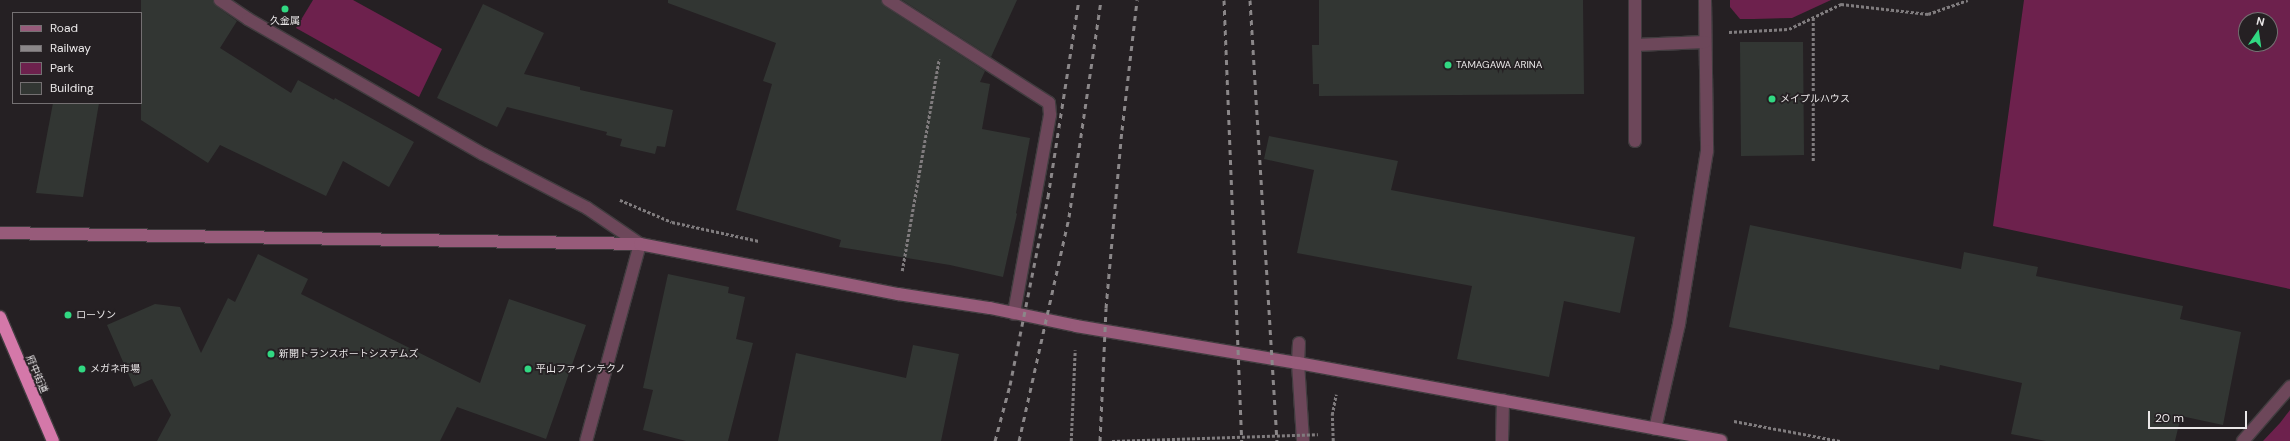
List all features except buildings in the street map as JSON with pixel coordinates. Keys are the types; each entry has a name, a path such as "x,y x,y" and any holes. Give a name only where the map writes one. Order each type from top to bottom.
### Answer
{"highway":[{"name":"府中街道","path":"0,317 52,441"}],"street":[{"path":"220,0 262,27 476,150 587,208 640,244"},
{"path":"888,0 1049,103 1050,115 1014,314"},
{"path":"1635,0 1635,141"},
{"path":"1655,429 1679,324 1707,151 1704,0"},
{"path":"1635,45 1705,38"},
{"path":"0,233 640,244 898,294 990,308 1076,326 1298,363 1503,400 1706,440 1721,441"},
{"path":"586,441 640,244"},
{"path":"1299,343 1298,363 1303,441"},
{"path":"2244,441 2290,387"},
{"path":"1502,441 1503,400"}],"path":[{"path":"1705,38 1789,29 1841,4 1928,14 1968,0"},
{"path":"1813,161 1814,17"},
{"path":"898,294 943,35"},
{"path":"1813,98 1830,99"},
{"path":"616,198 672,222 764,242"},
{"path":"895,270 910,272"},
{"path":"1071,441 1075,359"},
{"path":"1333,441 1332,416 1337,390"},
{"path":"1112,441 1318,434"}],"green space":[{"path":"313,0 353,0 442,49 419,97 296,28"},
{"path":"1730,0 1831,0 1792,18 1740,19 1730,7"},
{"path":"2024,0 2290,0 2290,289 1993,226"},
{"path":"2290,410 2290,441 2263,441 2280,423"}],"railway":[{"path":"995,441 1010,385 1048,197 1079,0"},
{"path":"1019,441 1069,217 1101,0"},
{"path":"1100,441 1106,308 1122,130 1137,0"},
{"path":"1224,0 1242,441"},
{"path":"1250,0 1277,441"}],"place":[{"name":"久金属","path":"285,9"},
{"name":"TAMAGAWA ARINA","path":"1448,65"},
{"name":"メイプルハウス","path":"1772,99"},
{"name":"ローソン","path":"68,315"},
{"name":"新開トランスポートシステムズ","path":"271,354"},
{"name":"メガネ市場","path":"82,369"},
{"name":"平山ファインテクノ","path":"528,369"}]}
